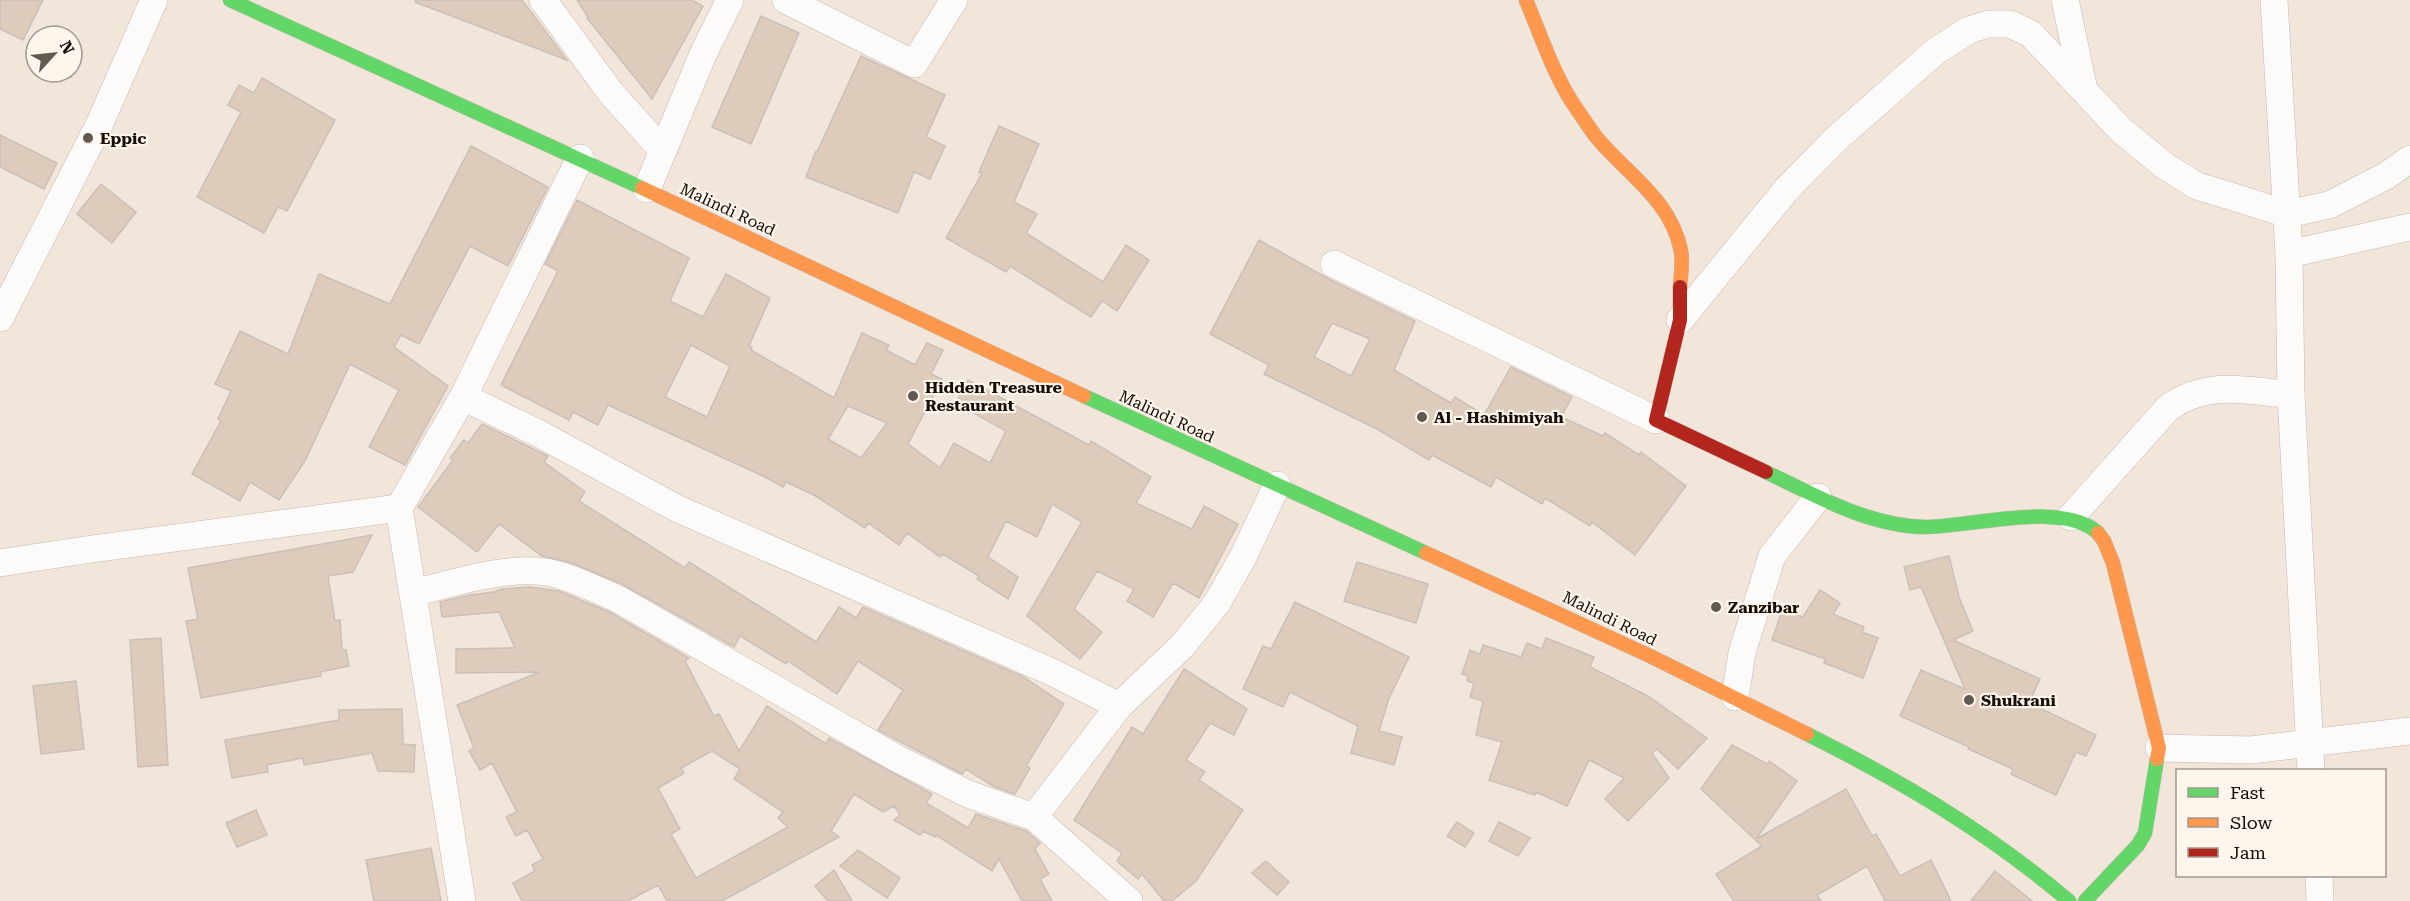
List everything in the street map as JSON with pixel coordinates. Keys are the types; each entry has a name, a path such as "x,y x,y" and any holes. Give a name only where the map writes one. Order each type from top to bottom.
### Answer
{"main road":[{"name":"Malindi Road","path":"230,0 647,189 1277,485 1550,608 1735,697 1898,781 1941,806 1983,834 2069,901"},
{"path":"1526,0 1554,67 1574,105 1598,139 1644,183 1664,209 1675,231 1681,252 1680,320 1656,420 1818,497 1873,519 1899,525 1926,527 2052,516 2071,517 2086,522 2101,534 2109,549 2159,748 2145,833 2138,845 2085,901"}],"street":[{"path":"0,318 99,125 154,0"},
{"path":"543,0 611,93 663,151"},
{"path":"647,189 704,52 730,0"},
{"path":"786,0 914,64 954,0"},
{"path":"2065,0 2084,90"},
{"path":"2274,0 2289,254 2291,394 2311,769"},
{"path":"1680,320 1786,190 1836,139 1936,51 1969,30 1988,24 2010,24 2031,34 2121,130 2165,166 2197,186 2287,214 2329,205 2386,176 2410,159"},
{"path":"462,901 399,508 463,397 580,158"},
{"path":"2289,254 2410,227"},
{"path":"1334,264 1656,420"},
{"path":"2071,517 2160,416 2182,398 2198,392 2227,388 2291,394"},
{"path":"463,397 538,433 678,509 1054,673 1119,706"},
{"path":"1034,817 1119,706 1183,645 1217,603 1243,557 1277,485"},
{"path":"1735,697 1742,653 1772,556 1818,497"},
{"path":"0,563 399,508"},
{"path":"414,593 507,573 546,572 567,577 616,598 898,759 968,794 1034,817 1129,901"},
{"path":"2159,748 2251,750 2309,741 2410,731"},
{"path":"2319,877 2320,901"}],"building":[{"path":"0,0 43,0 31,24 24,24 23,40 0,29"},
{"path":"416,0 522,0 567,60 415,2"},
{"path":"577,0 692,0 703,6 652,99 587,18"},
{"path":"761,16 799,33 751,144 712,127"},
{"path":"861,56 945,95 926,137 945,146 930,179 914,172 898,213 806,177"},
{"path":"262,78 335,120 287,211 278,207 264,233 197,197 241,112 228,105 239,85 254,93"},
{"path":"999,126 1039,144 1014,202 1037,214 1026,233 1103,282 1126,245 1149,260 1117,311 1102,301 1091,317 1010,266 1006,272 946,238 982,173 979,172"},
{"path":"0,135 57,163 44,189 0,167"},
{"path":"471,146 548,187 508,266 470,246 419,344 401,335 394,347 448,386 405,465 369,447 399,390 350,364 305,461 279,500 250,482 240,501 192,474 221,421 218,419 231,391 215,384 240,331 288,354 319,274 390,304"},
{"path":"101,184 136,212 112,243 77,214"},
{"path":"577,200 689,258 670,301 703,317 726,274 770,298 749,346 752,347 751,350 834,398 862,333 889,345 886,350 915,365 927,343 943,350 931,374 942,379 908,444 940,468 954,443 990,463 1006,431 956,403 968,380 1089,445 1091,441 1151,477 1136,503 1192,529 1204,506 1238,524 1199,598 1173,583 1153,617 1127,601 1134,589 1097,571 1074,609 1102,632 1080,659 1027,616 1082,522 1052,504 1037,537 1006,521 988,557 1018,577 1008,599 977,579 979,576 943,554 940,557 907,533 899,545 868,523 865,528 814,495 786,482 783,487 608,405 598,425 573,412 569,420 501,385 558,271 545,264","holes":["691,345 730,366 707,417 665,397","848,406 887,423 861,458 828,439"]},
{"path":"1259,240 1327,278 1415,321 1394,370 1451,403 1455,397 1484,415 1511,367 1572,397 1561,417 1603,436 1605,433 1639,455 1641,452 1686,486 1635,555 1592,522 1590,526 1545,498 1542,504 1496,477 1491,487 1432,455 1429,460 1377,429 1264,374 1269,365 1210,334","holes":["1332,323 1370,339 1351,376 1314,357"]},
{"path":"482,424 548,456 544,462 585,492 579,501 685,568 689,562 816,642 839,607 856,618 863,607 1022,676 1064,704 1026,766 1030,768 1015,794 993,786 966,769 962,774 878,730 903,690 858,661 837,694 788,661 786,664 740,636 734,647 622,584 569,562 542,556 499,524 477,552 418,507 453,460 450,458 464,440 468,443"},
{"path":"372,535 353,572 328,576 335,621 340,620 342,650 346,650 349,666 320,672 321,676 201,698 186,621 198,619 188,568"},
{"path":"1949,556 1959,597 1973,631 1953,640 2040,679 2029,703 2096,735 2086,756 2076,752 2056,795 2011,774 2013,769 1900,716 1921,670 1965,689 1921,587 1910,590 1904,567"},
{"path":"1357,562 1428,584 1416,623 1344,601"},
{"path":"530,587 559,591 609,612 689,658 685,661 714,716 719,714 739,751 767,706 826,744 829,738 932,794 926,803 968,828 976,814 1026,831 1040,843 1035,849 1049,874 1040,879 1052,901 1022,901 999,859 992,871 936,835 935,837 923,831 920,835 894,820 900,815 894,806 883,812 854,794 831,831 839,837 722,901 667,901 658,885 628,901 522,901 513,883 535,871 532,865 543,859 527,830 516,836 506,817 517,812 492,763 480,770 469,751 474,748 457,705 540,672 456,673 456,649 515,648 499,612 442,617 440,602 501,589","holes":["712,751 740,769 734,779 783,812 778,818 788,827 696,878 671,834 680,829 658,788 684,773 681,768"]},
{"path":"1820,590 1840,603 1833,614 1864,627 1862,632 1878,638 1863,678 1824,663 1825,659 1772,640 1782,610 1803,617"},
{"path":"1295,602 1409,657 1389,698 1379,731 1402,737 1394,765 1351,753 1358,726 1290,692 1283,707 1243,689 1263,646 1271,649"},
{"path":"161,638 168,765 138,767 130,640"},
{"path":"1546,638 1594,657 1590,667 1648,696 1707,738 1678,769 1657,749 1652,753 1669,778 1628,821 1605,799 1624,778 1589,760 1567,806 1536,792 1535,795 1489,780 1502,742 1476,735 1483,701 1470,697 1474,683 1467,681 1468,676 1462,674 1470,650 1480,654 1483,645 1521,657 1527,643 1542,649"},
{"path":"1184,669 1247,709 1234,735 1210,723 1186,760 1205,772 1199,780 1243,810 1196,881 1172,901 1164,901 1142,874 1138,879 1117,861 1122,853 1074,820 1132,727 1143,734"},
{"path":"76,681 84,749 41,754 33,686"},
{"path":"402,709 403,744 415,745 414,772 378,771 372,753 304,765 303,758 267,765 268,772 232,778 225,740 339,720 339,710"},
{"path":"1732,745 1767,764 1769,761 1797,781 1756,839 1846,789 1872,836 1876,834 1900,876 1931,860 1951,901 1885,901 1867,866 1817,895 1821,901 1734,901 1716,874 1762,846 1701,789"},
{"path":"256,810 267,835 237,847 226,823"},
{"path":"1457,822 1474,833 1465,847 1447,836"},
{"path":"1499,822 1530,838 1518,856 1489,841"},
{"path":"431,848 441,901 374,901 366,860"},
{"path":"858,850 900,878 887,898 840,866"},
{"path":"1266,861 1289,882 1277,895 1252,873"},
{"path":"834,870 852,901 828,901 815,886"},
{"path":"1995,871 2032,901 1971,901"}],"traffic: fast":[{"path":"230,0 642,188"},
{"path":"1084,396 1426,553"},
{"path":"1766,472 1843,508 1904,525 1944,526 2040,517 2063,518 2083,523 2098,533"},
{"path":"1807,734 1877,770 1943,809 2007,852 2069,901"},
{"path":"2085,901 2138,845 2145,833 2157,759"}],"traffic: slow":[{"path":"1526,0 1554,69 1568,96 1597,138 1647,189 1668,217 1681,251 1680,287"},
{"path":"642,188 1084,396"},
{"path":"2098,533 2113,563 2159,748 2157,759"},
{"path":"1426,553 1650,656 1807,734"}],"traffic: jam":[{"path":"1680,287 1680,320 1656,420 1766,472"}],"place":[{"name":"Eppic","path":"88,138"},
{"name":"Hidden Treasure Restaurant","path":"913,396"},
{"name":"Al - Hashimiyah","path":"1422,417"},
{"name":"Zanzibar","path":"1716,607"},
{"name":"Shukrani","path":"1969,700"}]}
